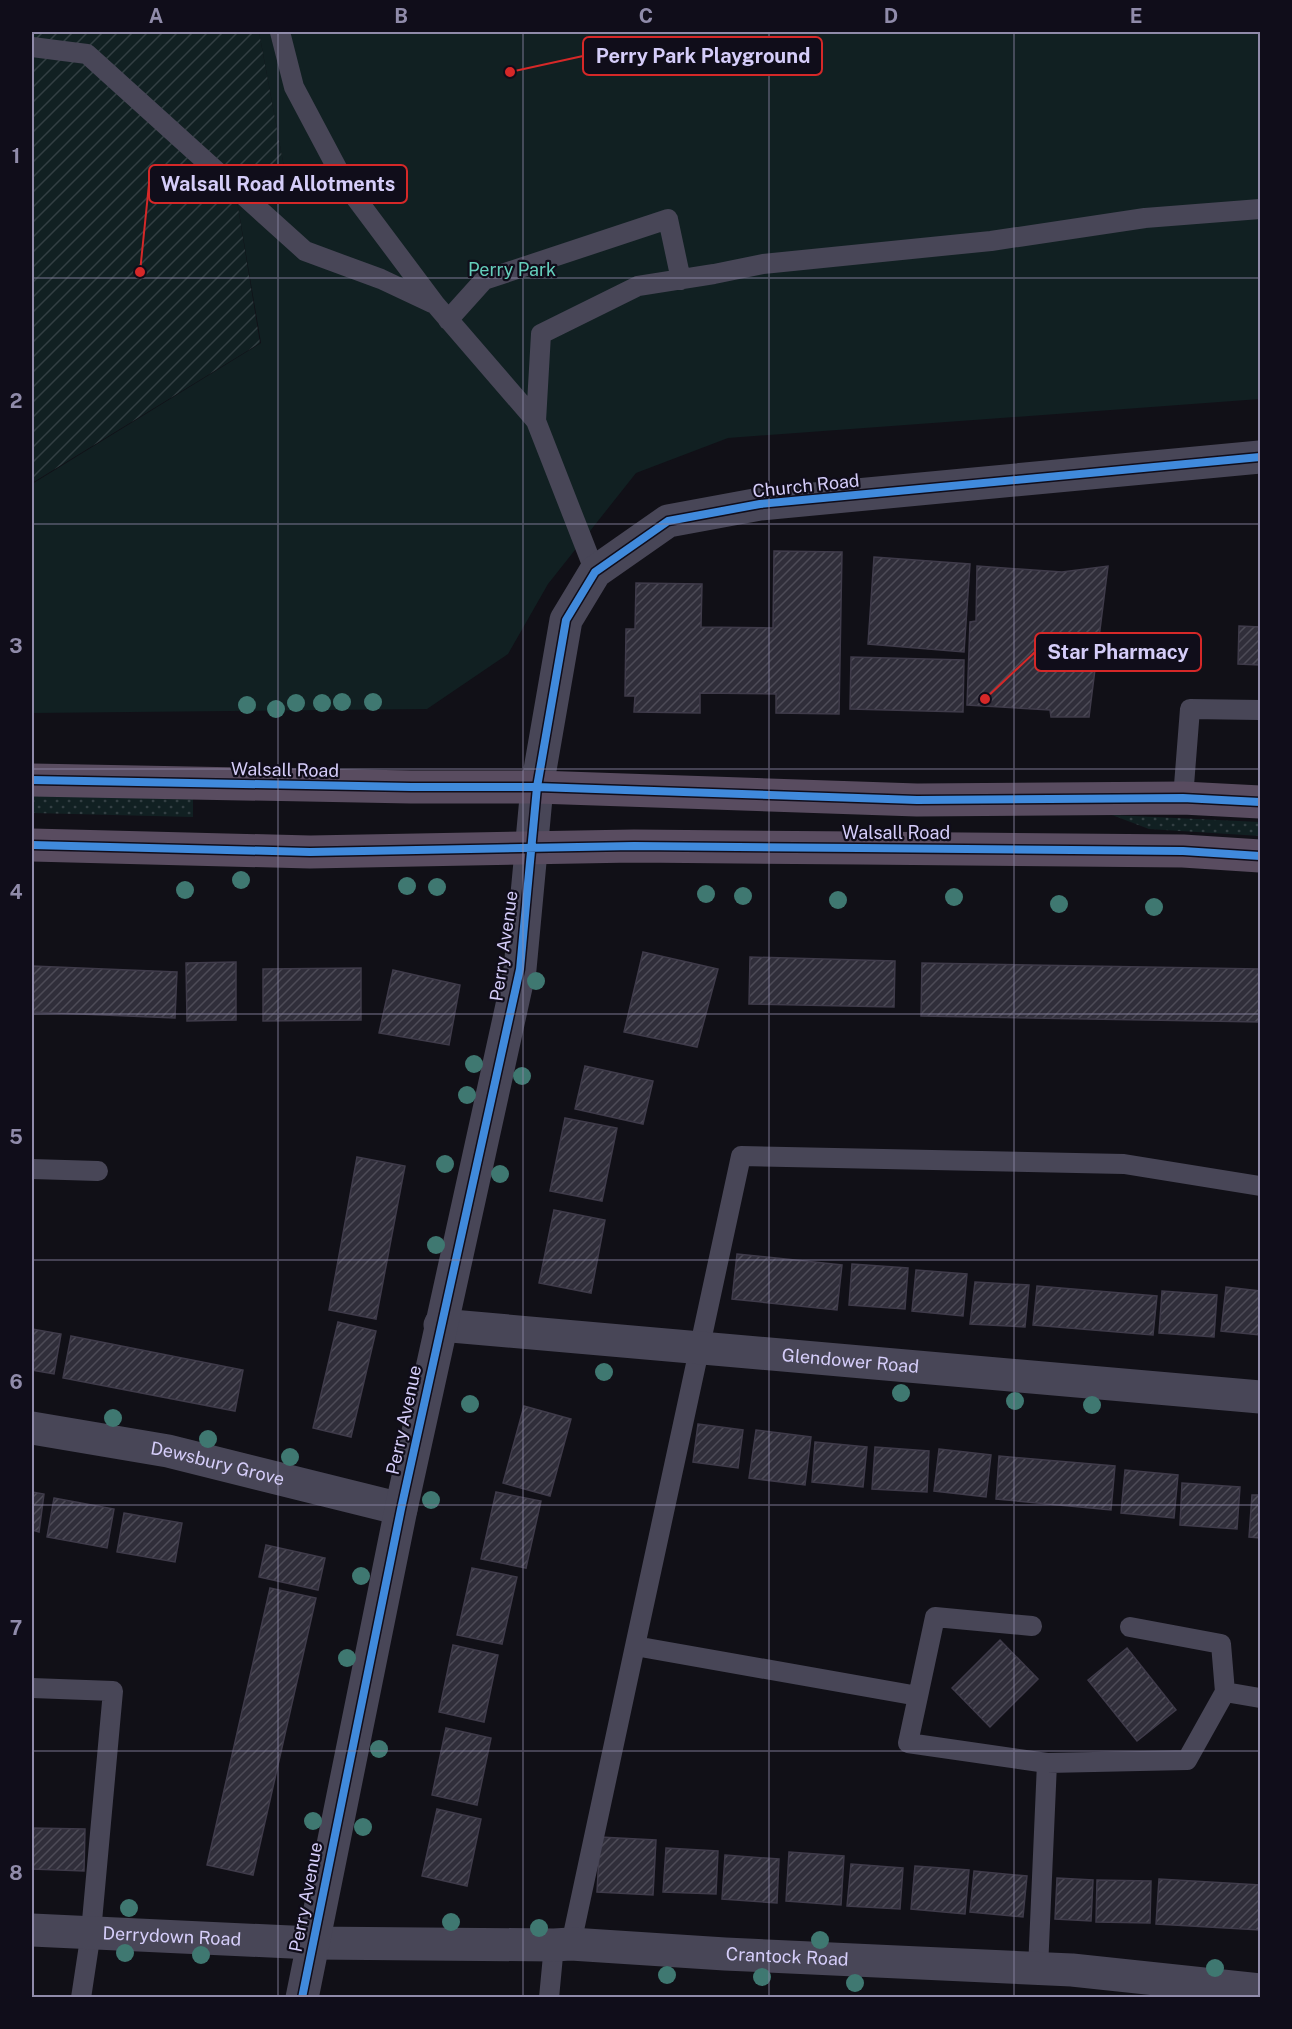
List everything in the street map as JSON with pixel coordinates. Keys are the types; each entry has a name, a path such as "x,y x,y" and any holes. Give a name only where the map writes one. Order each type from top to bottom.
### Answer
{"highway":[{"name":"Walsall Road","path":"32,780 411,788 537,787 917,800 1183,798 1260,801"},
{"name":"Walsall Road","path":"32,845 310,852 634,846 896,848 1183,851 1260,856"}],"street":[{"name":"Church Road","path":"537,787 566,620 595,572 668,521 760,504 1260,457"},
{"path":"531,849 537,787"},
{"name":"Perry Avenue","path":"302,1998 401,1509 520,969 531,849"},
{"name":"Glendower Road","path":"440,1326 1260,1397"},
{"name":"Dewsbury Grove","path":"32,1428 168,1451 401,1509"},
{"name":"Derrydown Road","path":"32,1930 312,1943"},
{"name":"Crantock Road","path":"312,1943 562,1944 1084,1971 1260,1990"}],"lane":[{"path":"280,32 294,87 346,185 435,304 536,421 595,572"},
{"path":"32,47 87,54 305,251 381,279 435,304"},
{"path":"536,421 542,334 638,286 763,264 991,241 1145,218 1260,209"},
{"path":"448,320 484,280 668,219 681,280"},
{"path":"1183,798 1190,709 1260,710"},
{"path":"549,1998 636,1646 741,1156 1124,1164 1260,1186"},
{"path":"32,1169 98,1171"},
{"path":"1032,1626 935,1617 908,1743 1047,1763 1187,1760 1225,1692 1221,1644 1130,1627"},
{"path":"636,1646 918,1696"},
{"path":"32,1688 113,1691 91,1932 81,1998"},
{"path":"1225,1692 1260,1698"},
{"path":"1038,1969 1047,1763"}],"green space":[{"path":"32,32 259,32 288,189 237,201 260,343 32,483"},
{"name":"Perry Park","path":"259,32 1260,32 1260,399 728,438 636,473 548,584 508,654 427,709 32,713 32,484 261,343 237,201 288,189"},
{"path":"32,794 193,796 193,817 32,813"},
{"path":"1112,815 1260,822 1260,836 1149,829"}],"building":[{"path":"774,551 842,552 839,714 776,713 776,694 700,693 700,713 634,712 635,696 625,696 626,629 635,629 636,583 702,584 701,627 773,628"},
{"path":"874,557 970,564 964,652 868,644"},
{"path":"977,566 1062,572 1108,566 1089,717 1051,717 1050,710 967,705 970,622 976,621"},
{"path":"1239,626 1260,627 1260,665 1238,664"},
{"path":"851,657 964,660 963,712 850,709"},
{"path":"643,952 718,969 697,1047 624,1032"},
{"path":"750,957 895,961 894,1007 749,1004"},
{"path":"236,962 236,1020 187,1021 186,963"},
{"path":"922,963 1260,969 1260,1022 921,1016"},
{"path":"32,966 177,972 175,1018 32,1012"},
{"path":"361,968 361,1020 263,1021 263,969"},
{"path":"393,970 460,985 449,1045 379,1033"},
{"path":"585,1066 653,1081 643,1124 575,1109"},
{"path":"565,1118 617,1128 602,1201 550,1191"},
{"path":"357,1157 405,1166 376,1319 329,1310"},
{"path":"554,1210 605,1220 591,1293 539,1283"},
{"path":"737,1254 842,1265 837,1310 732,1299"},
{"path":"852,1264 908,1268 905,1309 849,1305"},
{"path":"916,1270 967,1274 963,1316 912,1311"},
{"path":"975,1282 1029,1285 1025,1327 970,1324"},
{"path":"1037,1286 1157,1296 1153,1335 1033,1325"},
{"path":"1226,1287 1260,1291 1260,1335 1221,1331"},
{"path":"1162,1291 1217,1295 1214,1337 1159,1333"},
{"path":"338,1322 376,1331 351,1437 313,1428"},
{"path":"32,1329 61,1334 54,1374 32,1370"},
{"path":"71,1336 243,1370 235,1411 63,1378"},
{"path":"524,1406 571,1419 550,1496 503,1483"},
{"path":"698,1424 743,1430 738,1468 693,1462"},
{"path":"756,1430 811,1437 805,1485 749,1478"},
{"path":"815,1442 867,1447 863,1487 812,1482"},
{"path":"875,1447 929,1451 927,1492 872,1489"},
{"path":"939,1449 991,1455 986,1497 934,1491"},
{"path":"999,1456 1115,1466 1111,1510 996,1499"},
{"path":"1125,1470 1178,1475 1174,1518 1121,1513"},
{"path":"1182,1483 1240,1487 1237,1529 1180,1525"},
{"path":"32,1492 44,1494 39,1532 32,1530"},
{"path":"496,1492 541,1501 526,1568 481,1559"},
{"path":"1252,1495 1260,1495 1260,1538 1249,1537"},
{"path":"54,1498 114,1509 107,1548 47,1537"},
{"path":"124,1513 182,1523 175,1562 117,1552"},
{"path":"266,1545 325,1558 318,1590 259,1577"},
{"path":"472,1568 517,1577 502,1644 457,1635"},
{"path":"270,1588 316,1598 253,1875 207,1865"},
{"path":"1000,1640 1038,1679 990,1727 952,1688"},
{"path":"453,1645 498,1655 484,1722 439,1712"},
{"path":"1127,1648 1176,1710 1137,1741 1088,1680"},
{"path":"446,1728 491,1738 477,1805 432,1795"},
{"path":"437,1809 481,1819 467,1886 422,1876"},
{"path":"32,1828 85,1829 84,1871 32,1869"},
{"path":"600,1837 656,1840 653,1895 597,1892"},
{"path":"666,1848 718,1851 716,1894 663,1892"},
{"path":"789,1852 844,1856 841,1905 786,1901"},
{"path":"725,1855 779,1859 777,1903 722,1899"},
{"path":"851,1864 903,1868 900,1909 847,1906"},
{"path":"915,1866 969,1870 965,1914 911,1909"},
{"path":"974,1871 1027,1876 1023,1917 970,1912"},
{"path":"1057,1878 1093,1880 1091,1921 1055,1919"},
{"path":"1159,1879 1260,1885 1260,1930 1156,1924"},
{"path":"1097,1880 1151,1881 1150,1923 1096,1922"}],"cycle path":[{"path":"302,1998 401,1509 520,969 537,787 566,620 595,572 668,521 760,504 1260,457"},
{"path":"32,780 537,787 917,800 1183,798 1260,802"},
{"path":"32,845 310,852 634,846 1183,851 1260,856"}],"place":[{"name":"Perry Park Playground","path":"510,72"},
{"name":"Walsall Road Allotments","path":"140,272"},
{"name":"Star Pharmacy","path":"985,699"}]}
